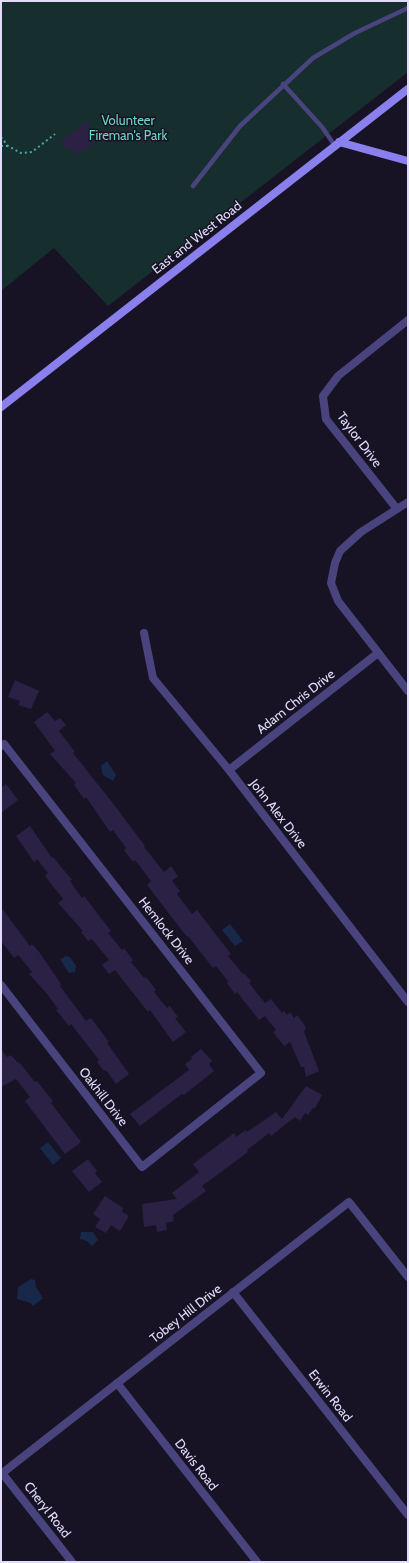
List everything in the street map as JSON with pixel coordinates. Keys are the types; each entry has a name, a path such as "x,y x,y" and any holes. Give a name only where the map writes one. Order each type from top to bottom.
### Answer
{"street":[{"name":"East and West Road","path":"1,407 408,89"},
{"path":"337,144 408,161"},
{"name":"Taylor Drive","path":"397,509 326,419 323,396 338,376 408,320"},
{"path":"408,502 361,532 340,551 335,562 331,583 338,601 408,690"},
{"name":"John Alex Drive","path":"144,633 153,678 229,770 408,1002"},
{"name":"Adam Chris Drive","path":"229,770 378,653"},
{"name":"Hemlock Drive","path":"1,746 4,744 261,1073 198,1124"},
{"name":"Oakhill Drive","path":"1,985 142,1167 198,1124"},
{"name":"Tobey Hill Drive","path":"2,1474 349,1202 408,1277"},
{"name":"Erwin Road","path":"233,1292 408,1515"},
{"name":"Davis Road","path":"117,1383 257,1562"},
{"name":"Cheryl Road","path":"2,1474 72,1562"}],"lane":[{"path":"193,186 240,126 283,84 313,58 355,33 408,8"},
{"path":"283,84 337,144"}],"path":[{"path":"1,137 8,146 22,153 32,152 55,134"},
{"path":"1,146 8,146"}],"green space":[{"name":"Volunteer Fireman's Park","path":"1,1 408,1 408,72 108,306 54,248 1,291"}],"water":[{"path":"107,761 116,775 113,781 103,775 101,766"},
{"path":"230,924 243,941 235,946 222,930"},
{"path":"66,956 70,957 76,966 75,972 69,973 60,959"},
{"path":"48,1142 61,1158 53,1165 40,1148"},
{"path":"81,1232 93,1232 98,1240 92,1246 87,1241 80,1239"},
{"path":"31,1279 35,1280 36,1287 43,1298 33,1306 31,1303 17,1299 18,1287"}],"building":[{"path":"86,122 94,133 90,136 95,142 78,155 72,148 68,151 61,141"},
{"path":"15,680 39,691 31,709 18,705 20,701 8,697"},
{"path":"47,712 55,721 60,718 66,725 59,731 75,752 73,753 164,872 171,866 178,876 172,881 180,891 177,894 192,914 197,910 231,954 228,956 251,981 249,983 265,1003 271,999 282,1013 284,1011 287,1015 290,1012 294,1018 297,1015 306,1027 304,1032 319,1071 306,1077 304,1067 301,1067 290,1042 284,1046 273,1032 276,1030 265,1016 259,1020 237,992 235,994 227,983 228,981 216,966 213,968 147,885 151,881 135,860 133,862 124,850 126,848 113,830 110,832 86,797 84,799 74,785 76,783 50,754 55,751 34,722"},
{"path":"6,784 18,800 1,813 1,788"},
{"path":"30,826 52,858 53,857 72,880 70,881 82,898 84,896 111,931 108,933 122,950 124,948 133,960 131,962 144,978 146,977 156,990 154,992 167,1008 170,1006 178,1017 175,1018 186,1032 173,1042 150,1010 148,1012 115,970 109,974 102,965 109,960 92,939 88,941 81,932 83,931 58,903 63,899 45,876 48,873 37,859 34,862 16,836"},
{"path":"1,907 30,946 32,944 39,952 61,984 60,986 86,1021 91,1018 109,1042 107,1043 129,1074 116,1084 106,1070 104,1071 97,1062 99,1060 71,1024 69,1026 56,1010 58,1009 48,995 29,974 32,972 18,955 14,958 1,941"},
{"path":"1,1049 7,1057 11,1055 18,1063 19,1062 35,1082 37,1081 53,1101 51,1103 81,1142 65,1154 25,1101 30,1097 16,1079 1,1087"},
{"path":"201,1049 212,1061 209,1064 214,1071 184,1095 182,1094 140,1126 130,1114 189,1070 185,1064"},
{"path":"306,1086 322,1095 315,1108 313,1108 308,1115 305,1113 300,1121 295,1117 271,1136 269,1133 247,1150 248,1152 202,1186 206,1191 173,1215 174,1221 166,1223 167,1230 157,1232 156,1225 144,1227 142,1204 177,1199 172,1193 199,1172 193,1164 234,1133 236,1137 246,1130 247,1132 276,1112 282,1119"},
{"path":"88,1159 97,1171 95,1173 102,1182 89,1192 72,1171"},
{"path":"105,1196 123,1208 122,1212 129,1216 120,1231 111,1225 106,1233 95,1227 100,1219 93,1214"}]}
